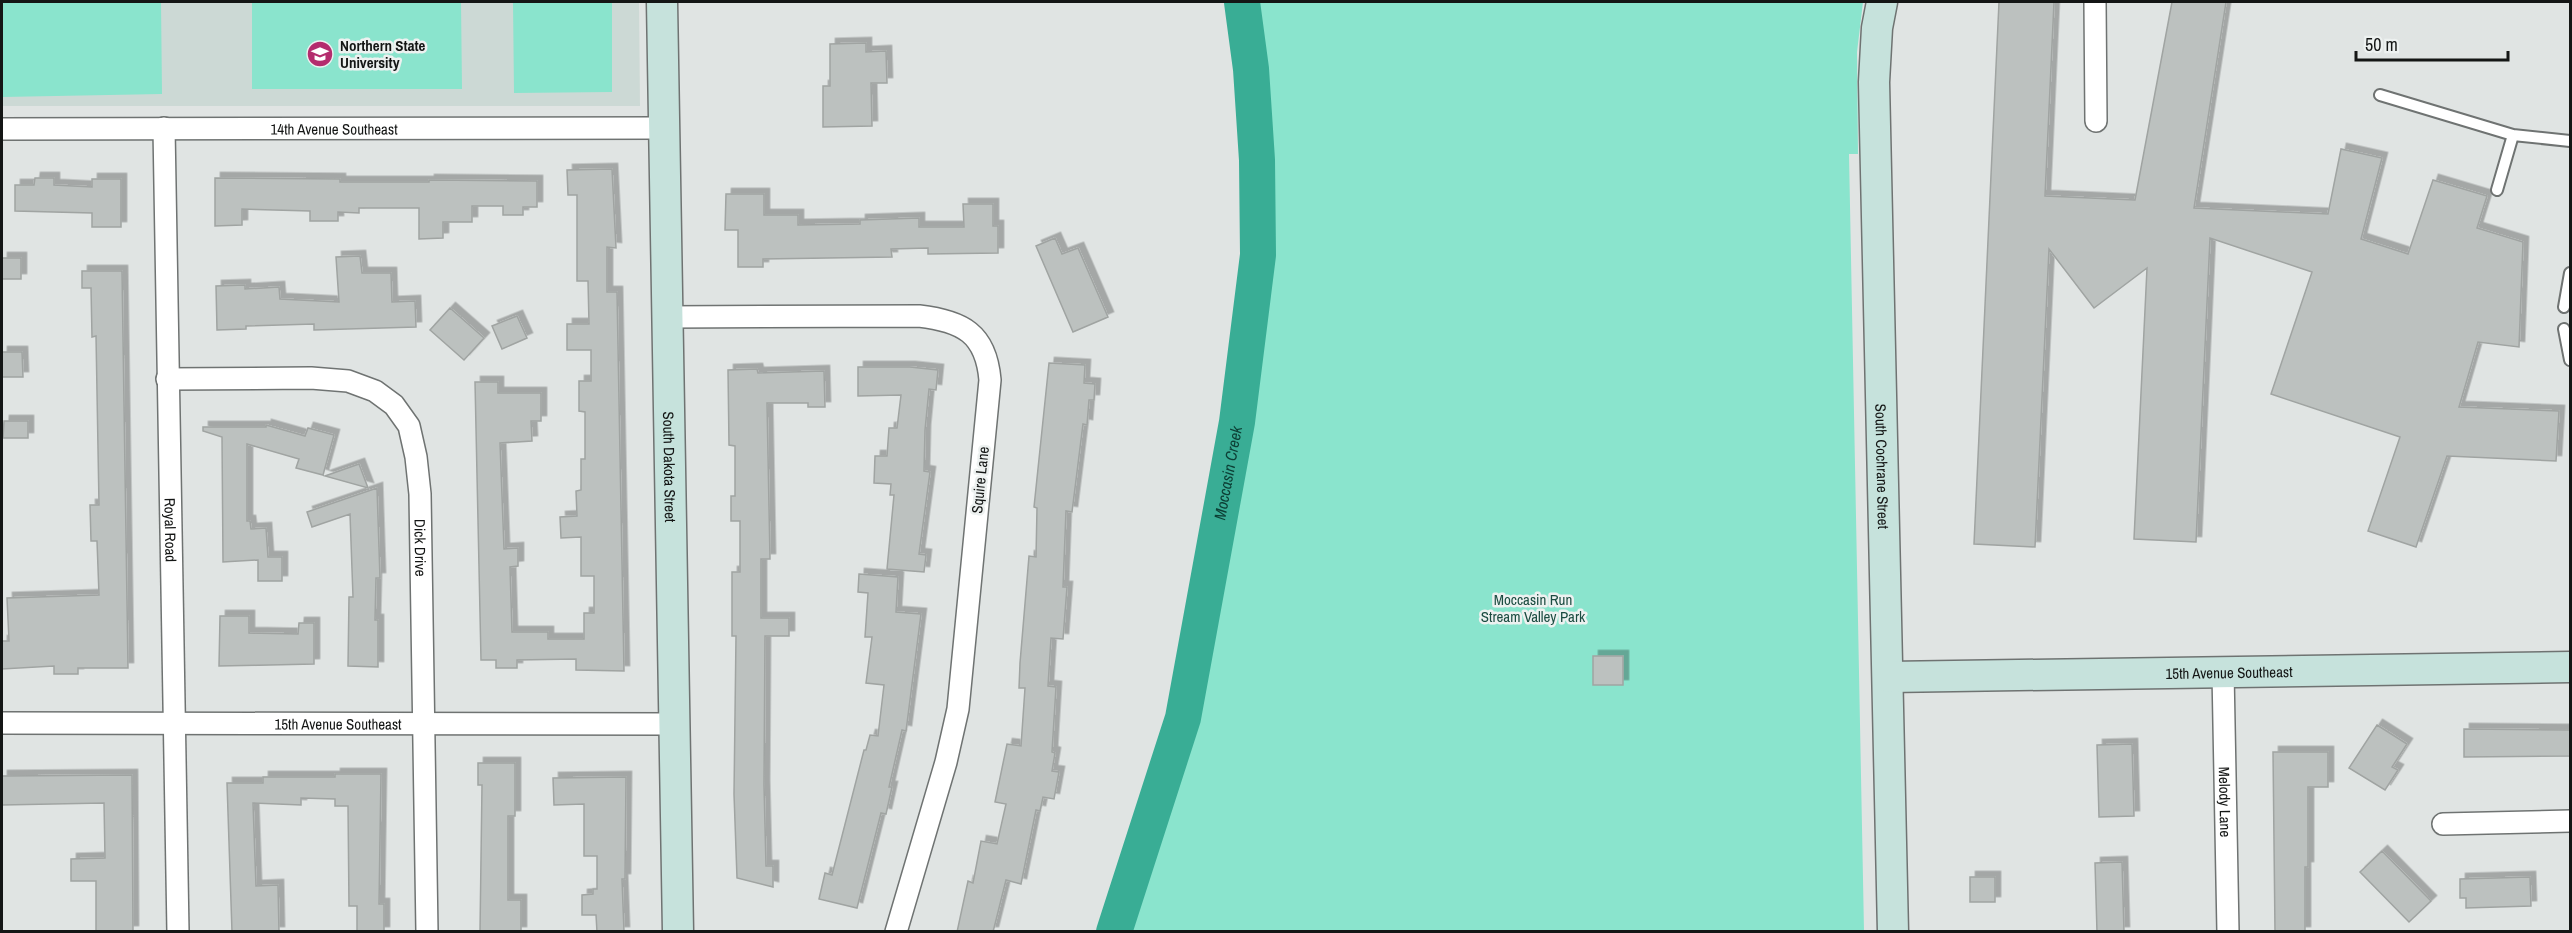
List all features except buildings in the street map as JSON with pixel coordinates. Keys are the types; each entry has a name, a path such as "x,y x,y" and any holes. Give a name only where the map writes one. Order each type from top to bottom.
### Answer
{"street":[{"name":"South Dakota Street","path":"662,2 678,932"},
{"name":"South Cochrane Street","path":"1882,2 1877,28 1874,82 1893,932"},
{"path":"2095,2 2096,122"},
{"name":"Royal Road","path":"164,128 178,932"},
{"name":"14th Avenue Southeast","path":"2,129 664,128"},
{"name":"Squire Lane","path":"667,317 919,316 940,318 958,324 973,334 984,348 990,380 958,709 946,762 896,932"},
{"name":"Dick Drive","path":"167,379 311,378 348,381 375,391 394,405 409,426 416,457 420,494 427,932"},
{"name":"15th Avenue Southeast","path":"1889,677 2571,667"},
{"name":"Melody Lane","path":"2223,672 2228,932"},
{"name":"15th Avenue Southeast","path":"2,723 674,724"},
{"path":"2443,824 2571,821"}],"lane":[{"path":"2380,94 2513,135 2571,141"},
{"path":"2497,190 2513,135"},
{"path":"2564,307 2571,273"},
{"path":"2564,329 2571,360"}],"shaded area":[{"name":"Northern State University","path":"2,2 639,2 640,106 2,106"}],"green space":[{"path":"2,2 161,2 162,94 2,97"},
{"path":"252,2 461,2 462,89 252,89"},
{"path":"513,2 612,2 612,92 514,93"},
{"name":"Moccasin Run Stream Valley Park","path":"1242,2 1863,2 1857,52 1858,154 1849,154 1864,931 1114,932 1183,718 1237,422 1258,255 1257,160 1251,69"}],"waterway":[{"name":"Moccasin Creek","path":"1114,932 1183,718 1237,422 1258,255 1257,160 1251,69 1242,2"}],"place":[{"name":"Northern State University","path":"320,54"}]}
